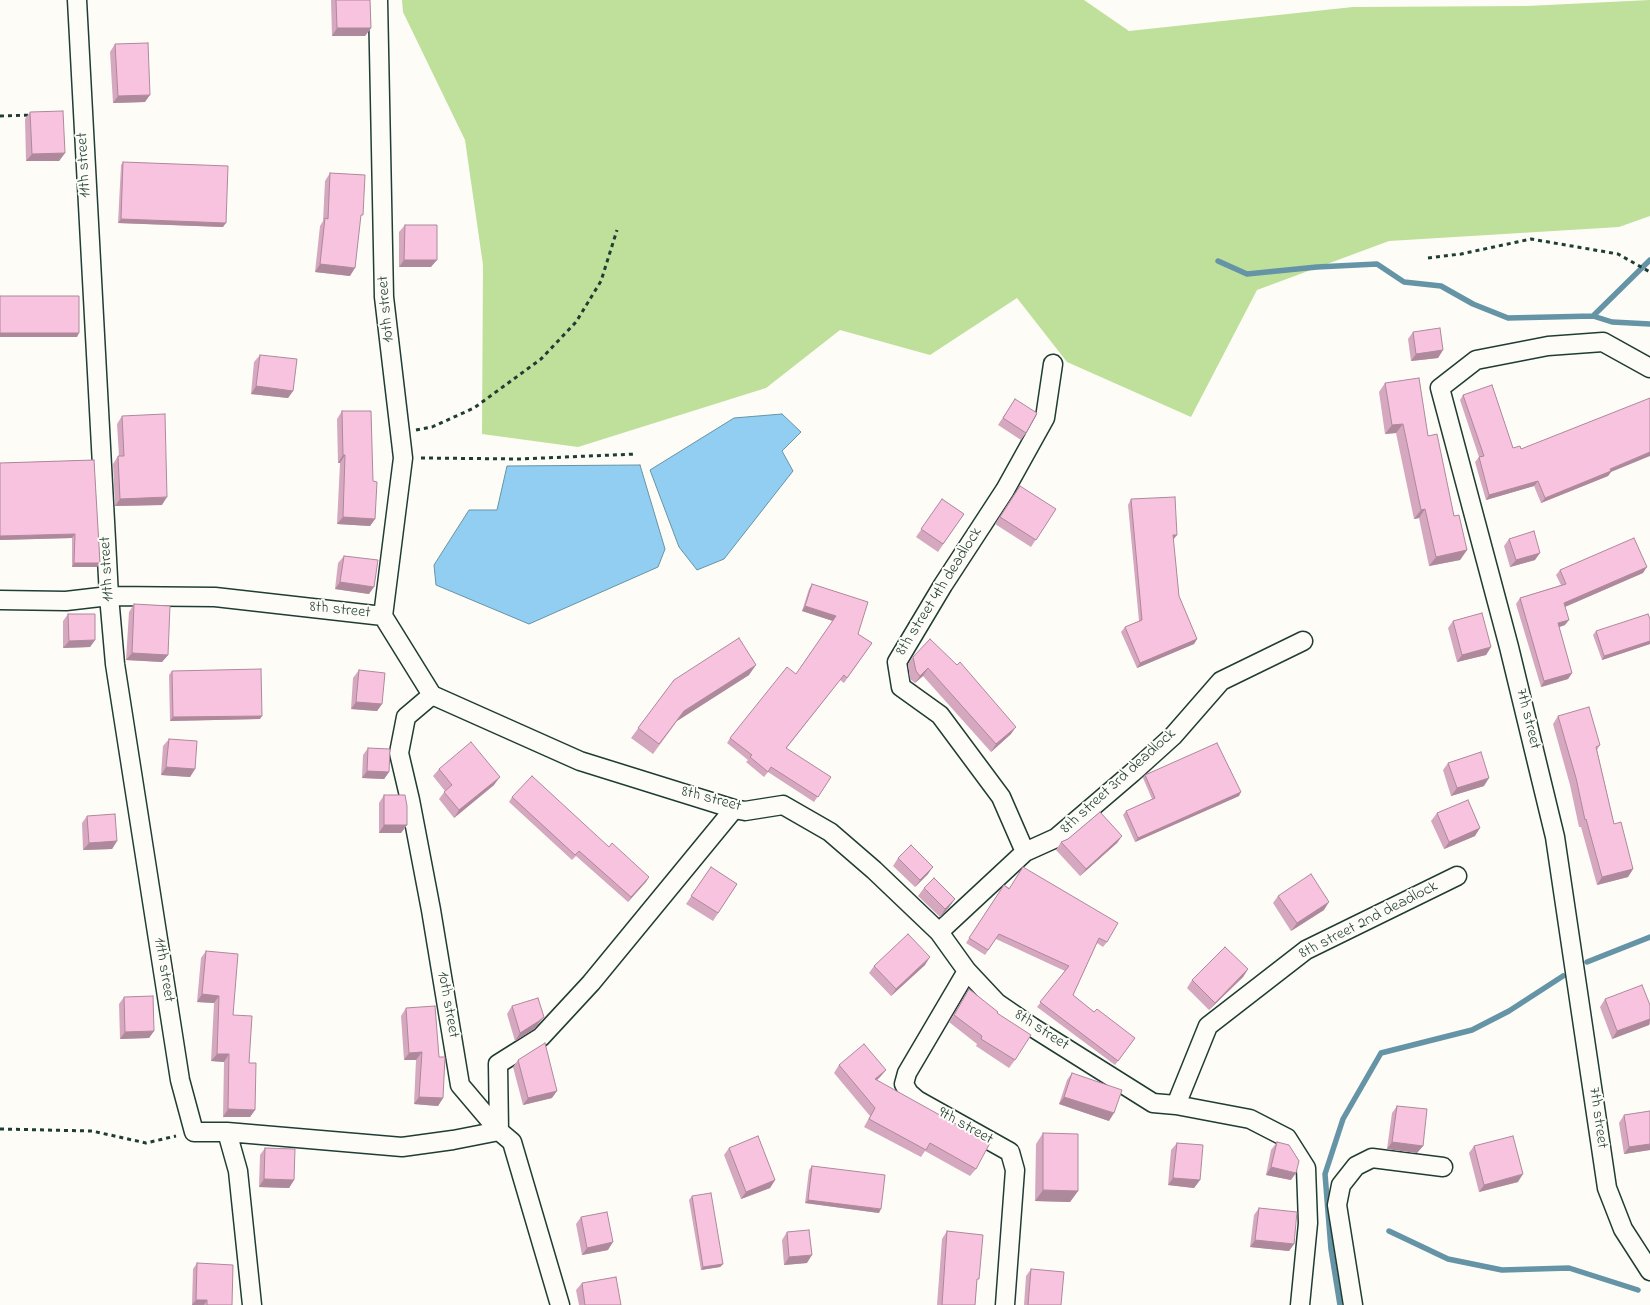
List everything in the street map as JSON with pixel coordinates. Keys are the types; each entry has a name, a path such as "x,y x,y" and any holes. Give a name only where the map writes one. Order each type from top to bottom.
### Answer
{"street":[{"name":"11th street","path":"77,0 109,596 115,664 180,1080 194,1132"},
{"name":"10th street","path":"378,0 384,297 403,458 383,616"},
{"name":"7th street","path":"1650,368 1603,342 1548,346 1476,360 1440,388 1509,647 1555,837 1607,1188 1623,1229 1650,1271"},
{"name":"8th street 4th deadlock","path":"1025,852 1001,797 940,715 901,687 897,662 1005,490 1045,418 1053,364"},
{"name":"8th street","path":"0,600 66,602 109,596 215,597 383,616 432,695 580,761 734,809 745,811 783,805 830,832 874,870 939,932 967,972 997,1003 1153,1103 1176,1105 1250,1119 1287,1138 1306,1168 1308,1223 1300,1305"},
{"name":"8th street 3rd deadlock","path":"939,932 1025,852 1056,838 1132,773 1172,736 1221,681 1303,641"},
{"name":"10th street","path":"432,695 406,717 399,754 410,800 460,1084 499,1131 512,1142 560,1305"},
{"path":"194,1132 228,1132 402,1147 499,1131 498,1064 541,1038 591,983 734,809"},
{"name":"8th street 2nd deadlock","path":"1176,1105 1208,1026 1306,950 1457,876"},
{"name":"9th street","path":"967,972 907,1073 904,1084 909,1093 917,1100 1010,1152 1015,1170 1005,1305"},
{"path":"228,1132 238,1171 252,1305"},
{"path":"1353,1305 1337,1205 1341,1185 1356,1166 1372,1158 1443,1167"}],"path":[{"path":"0,116 37,115"},
{"path":"400,433 432,426 474,408 541,359 576,322 601,281 617,230"},
{"path":"1428,258 1461,254 1531,239 1618,254 1650,272"},
{"path":"403,458 519,459 636,454"},
{"path":"0,1129 92,1131 146,1143 194,1132"}],"green space":[{"path":"402,0 1084,0 1129,31 1353,7 1527,6 1650,0 1650,216 1619,227 1389,241 1257,290 1191,417 1067,362 1017,298 930,355 840,330 766,388 578,447 482,434 483,265 465,140 403,12"}],"water":[{"path":"782,414 801,432 782,451 793,471 724,559 697,570 679,547 650,470 734,418"},
{"path":"640,465 665,549 658,567 529,624 436,585 434,565 469,510 497,510 507,466"}],"building":[{"path":"336,0 370,0 371,28 337,28"},
{"path":"148,43 150,95 118,96 115,44"},
{"path":"63,111 65,153 32,154 30,112"},
{"path":"123,162 228,166 226,223 121,219"},
{"path":"330,173 365,175 363,215 361,215 355,268 320,264 325,218 328,219"},
{"path":"405,225 437,225 437,260 404,260"},
{"path":"0,296 79,296 79,333 0,333"},
{"path":"1440,328 1443,350 1416,354 1413,332"},
{"path":"260,355 297,359 293,391 256,386"},
{"path":"1419,378 1428,436 1437,434 1454,516 1459,515 1467,550 1436,557 1425,509 1421,510 1403,424 1392,425 1385,383"},
{"path":"1492,385 1513,448 1520,446 1521,449 1650,398 1650,452 1610,469 1611,471 1545,498 1538,481 1489,495 1479,457 1484,456 1463,395"},
{"path":"1015,399 1037,413 1026,433 1003,418"},
{"path":"342,411 371,411 373,481 377,482 375,519 343,517 345,455 343,455"},
{"path":"165,414 167,497 120,499 118,456 124,456 122,416"},
{"path":"94,460 100,563 74,563 75,534 0,536 0,463"},
{"path":"1020,486 1056,509 1036,540 1000,517"},
{"path":"1175,497 1177,535 1173,535 1179,596 1197,639 1140,663 1125,627 1142,620 1131,499"},
{"path":"942,499 964,514 943,544 921,529"},
{"path":"1534,531 1540,553 1516,560 1509,539"},
{"path":"1634,538 1647,567 1564,603 1569,620 1558,623 1572,673 1544,681 1520,598 1566,584 1560,570"},
{"path":"344,556 378,560 374,587 340,582"},
{"path":"812,584 868,602 858,634 872,643 847,678 844,675 786,748 831,777 818,797 771,767 768,772 750,757 752,755 730,738 787,667 796,674 836,616 805,606"},
{"path":"134,604 170,606 168,655 132,653"},
{"path":"1482,613 1491,647 1462,655 1453,621"},
{"path":"68,614 95,614 95,640 69,641"},
{"path":"1648,614 1650,619 1650,641 1604,656 1596,631"},
{"path":"739,638 756,665 684,711 659,744 638,728 674,680"},
{"path":"930,639 957,665 960,662 1016,727 996,744 928,668 920,676 916,671 913,657"},
{"path":"261,669 262,716 173,717 172,671"},
{"path":"359,670 385,673 382,704 356,702"},
{"path":"1589,707 1600,745 1596,747 1614,824 1621,822 1633,869 1602,877 1558,716"},
{"path":"169,739 197,741 195,769 166,767"},
{"path":"471,742 500,777 459,810 444,792 452,785 439,769"},
{"path":"1217,743 1241,792 1138,838 1126,811 1155,798 1145,775"},
{"path":"368,748 390,749 389,772 367,771"},
{"path":"1481,752 1489,778 1457,788 1448,763"},
{"path":"532,776 609,847 612,843 649,877 631,897 579,851 575,855 512,797"},
{"path":"384,795 405,795 407,825 384,825"},
{"path":"1468,800 1480,828 1449,842 1437,813"},
{"path":"1100,812 1122,836 1086,869 1061,842 1068,839"},
{"path":"115,814 117,841 89,843 87,816"},
{"path":"911,845 933,867 920,880 898,858"},
{"path":"711,867 737,884 718,913 691,896"},
{"path":"1023,867 1118,923 1107,942 1099,938 1073,995 1094,1012 1097,1009 1135,1038 1118,1061 1040,1002 1069,966 999,934 988,950 969,938 1004,885 1009,889"},
{"path":"1311,874 1329,902 1297,923 1278,896"},
{"path":"934,878 955,899 945,909 924,888"},
{"path":"908,934 930,957 896,989 874,966"},
{"path":"1225,947 1248,969 1215,1003 1192,980"},
{"path":"206,951 238,954 233,1015 252,1016 249,1063 256,1063 255,1110 228,1109 229,1054 217,1054 219,996 202,994"},
{"path":"1642,985 1650,1005 1650,1019 1617,1031 1605,999"},
{"path":"969,989 997,1013 1031,1035 1015,1060 981,1039 982,1036 954,1015"},
{"path":"153,996 154,1031 125,1032 124,997"},
{"path":"538,998 544,1017 520,1033 512,1006"},
{"path":"435,1006 439,1057 445,1057 443,1098 419,1097 422,1052 409,1053 406,1008"},
{"path":"545,1043 557,1091 528,1098 518,1060"},
{"path":"864,1044 886,1070 875,1079 990,1143 976,1169 930,1143 926,1150 869,1119 875,1108 839,1065"},
{"path":"1072,1073 1122,1090 1114,1113 1064,1097"},
{"path":"1397,1106 1427,1109 1423,1146 1392,1142"},
{"path":"1650,1111 1650,1144 1629,1147 1624,1115"},
{"path":"1043,1133 1078,1134 1078,1191 1043,1190"},
{"path":"758,1136 775,1180 746,1192 729,1148"},
{"path":"1513,1136 1523,1174 1484,1185 1474,1146"},
{"path":"1277,1142 1289,1145 1299,1161 1296,1173 1271,1167"},
{"path":"1177,1143 1203,1145 1200,1180 1173,1178"},
{"path":"265,1148 295,1149 294,1180 264,1179"},
{"path":"812,1166 885,1175 881,1209 808,1200"},
{"path":"711,1193 723,1264 703,1267 692,1196"},
{"path":"1259,1208 1297,1212 1294,1244 1255,1240"},
{"path":"607,1212 613,1242 587,1248 581,1217"},
{"path":"809,1230 812,1255 789,1257 787,1232"},
{"path":"947,1231 983,1235 975,1305 942,1305"},
{"path":"197,1263 233,1265 232,1305 207,1305 207,1300 196,1300"},
{"path":"1031,1269 1064,1272 1061,1305 1028,1305"},
{"path":"616,1277 621,1305 585,1305 582,1283"}],"waterway":[{"path":"1593,316 1650,260"},
{"path":"1218,261 1247,274 1317,267 1377,264 1404,282 1441,286 1473,304 1508,318 1593,316 1612,322 1650,324"},
{"path":"1587,962 1650,937"},
{"path":"1340,1305 1331,1249 1325,1174 1343,1119 1381,1053 1472,1030 1509,1011 1563,976"},
{"path":"1389,1231 1448,1259 1502,1270 1569,1268 1638,1290"}]}
